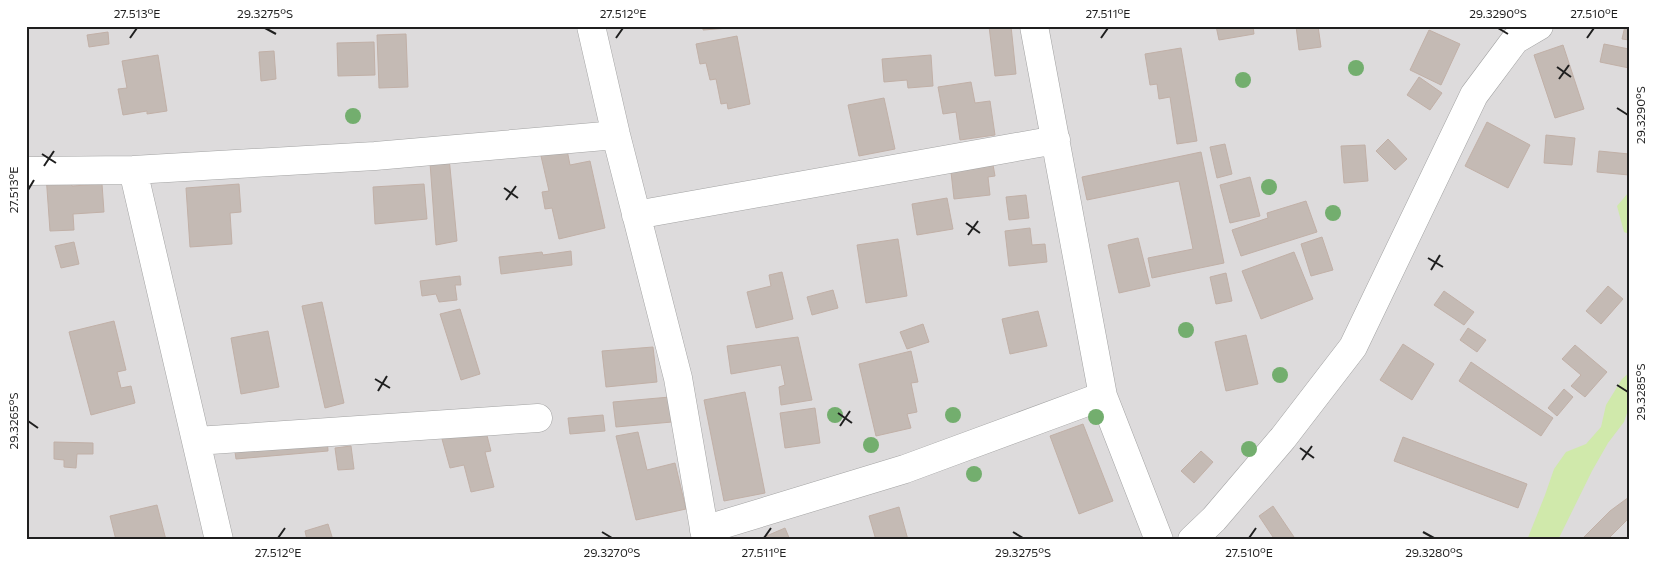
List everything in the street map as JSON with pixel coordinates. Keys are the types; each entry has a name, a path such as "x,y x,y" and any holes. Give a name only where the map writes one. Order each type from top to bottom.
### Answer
{"street":[{"path":"591,26 616,135 678,378 705,535 905,469 1103,396"},
{"path":"1034,26 1103,396 1159,540"},
{"path":"1192,540 1214,519 1284,438 1352,347 1474,95 1515,33 1539,26"},
{"path":"26,172 133,170 375,156 616,135"},
{"path":"636,215 1056,140"},
{"path":"133,170 219,540"},
{"path":"196,441 538,418"}],"shaded area":[{"path":"26,26 1629,26 1629,540 26,540"}],"green space":[{"path":"1629,192 1629,234 1624,232 1617,206"},
{"path":"1629,373 1629,407 1624,422 1608,443 1592,471 1558,540 1527,540 1554,469 1566,452 1586,444 1601,427 1606,405 1622,379"}],"building":[{"path":"703,26 729,26 729,28 703,30"},
{"path":"989,26 1011,26 1016,74 995,76"},
{"path":"1216,26 1253,26 1254,34 1219,40"},
{"path":"1296,26 1318,26 1321,47 1299,50"},
{"path":"1625,26 1629,26 1629,40 1622,39"},
{"path":"1429,30 1460,44 1441,85 1410,70"},
{"path":"108,32 109,44 89,47 87,35"},
{"path":"406,34 408,87 379,88 377,35"},
{"path":"737,36 750,104 728,109 727,103 721,104 716,79 710,80 706,63 700,64 696,44"},
{"path":"374,42 375,75 338,76 337,43"},
{"path":"1604,44 1629,49 1629,68 1600,62"},
{"path":"1563,45 1584,109 1555,118 1534,55"},
{"path":"1181,48 1197,141 1177,144 1170,97 1159,99 1157,84 1150,85 1145,54"},
{"path":"274,51 276,79 261,81 259,52"},
{"path":"158,55 167,111 147,114 147,111 123,115 118,89 127,88 122,61"},
{"path":"931,55 933,86 908,88 907,80 884,82 882,59"},
{"path":"1419,77 1442,93 1430,110 1407,95"},
{"path":"971,82 975,103 990,101 995,135 960,140 956,112 943,114 938,87"},
{"path":"884,98 895,149 859,156 848,105"},
{"path":"1487,122 1530,145 1508,188 1465,166"},
{"path":"1546,135 1575,138 1572,165 1544,163"},
{"path":"1388,139 1407,159 1395,170 1376,151"},
{"path":"1225,144 1232,174 1217,178 1210,147"},
{"path":"1365,145 1368,181 1344,183 1341,146"},
{"path":"567,150 570,165 590,161 605,228 559,239 552,208 545,209 542,192 549,191 541,156"},
{"path":"1599,151 1629,154 1629,175 1597,172"},
{"path":"1201,152 1224,263 1152,278 1148,258 1193,249 1179,181 1087,200 1082,177"},
{"path":"449,157 457,241 436,245 430,163"},
{"path":"992,159 995,176 988,177 990,195 954,199 950,163"},
{"path":"71,173 72,186 102,184 104,212 73,214 74,230 50,231 46,175"},
{"path":"1250,177 1260,216 1230,223 1220,185"},
{"path":"239,184 241,212 230,213 232,244 190,247 186,188"},
{"path":"424,184 427,219 375,224 373,187"},
{"path":"1026,195 1029,218 1009,220 1006,197"},
{"path":"947,198 953,229 917,235 912,204"},
{"path":"1306,201 1317,232 1241,256 1232,230 1268,218 1267,213"},
{"path":"1030,228 1032,245 1045,244 1047,262 1009,266 1005,231"},
{"path":"1322,237 1333,270 1311,276 1301,244"},
{"path":"1138,238 1150,286 1119,293 1108,245"},
{"path":"898,239 907,296 866,303 857,245"},
{"path":"74,242 79,264 61,268 55,246"},
{"path":"571,251 572,265 501,274 499,257 542,252 543,255"},
{"path":"1294,252 1313,299 1261,319 1242,271"},
{"path":"782,272 793,319 756,328 747,292 771,286 769,275"},
{"path":"1226,273 1232,301 1216,304 1210,277"},
{"path":"460,276 461,285 455,285 457,300 439,302 436,294 422,296 420,281"},
{"path":"1608,286 1623,299 1601,324 1586,311"},
{"path":"833,290 838,308 812,315 807,297"},
{"path":"1444,291 1474,312 1464,325 1434,305"},
{"path":"322,302 344,403 325,408 302,306"},
{"path":"460,309 480,374 461,380 440,314"},
{"path":"1038,311 1047,346 1010,354 1002,319"},
{"path":"114,321 126,370 117,372 121,388 131,386 135,403 91,415 69,332"},
{"path":"923,324 929,342 907,349 900,332"},
{"path":"1468,328 1486,340 1477,352 1460,340"},
{"path":"268,331 279,387 241,394 231,338"},
{"path":"1246,335 1258,384 1226,391 1215,342"},
{"path":"798,337 812,400 781,405 779,387 785,385 781,365 731,374 727,346"},
{"path":"1403,344 1434,364 1412,400 1380,380"},
{"path":"1575,345 1607,372 1585,397 1571,386 1581,375 1562,359"},
{"path":"653,347 657,382 606,387 602,351"},
{"path":"911,351 918,382 911,383 917,412 907,414 911,428 876,436 859,364"},
{"path":"1471,362 1553,418 1541,436 1459,381"},
{"path":"1564,389 1573,397 1557,416 1548,408"},
{"path":"745,392 765,493 724,501 704,400"},
{"path":"670,397 672,422 616,427 613,402"},
{"path":"815,408 820,443 785,448 780,413"},
{"path":"603,415 605,431 570,434 568,418"},
{"path":"1083,424 1113,501 1079,514 1050,436"},
{"path":"485,428 491,451 485,452 494,487 471,492 464,465 450,468 442,439"},
{"path":"638,432 647,470 675,463 686,509 636,520 616,436"},
{"path":"327,436 328,451 236,459 234,445"},
{"path":"1403,437 1527,484 1518,508 1394,461"},
{"path":"54,442 93,443 93,454 77,454 76,468 64,467 64,460 54,459"},
{"path":"351,446 354,469 338,470 335,448"},
{"path":"1201,451 1213,462 1194,483 1181,471"},
{"path":"1629,497 1629,518 1607,540 1581,540 1610,511"},
{"path":"157,505 166,540 116,540 110,516"},
{"path":"1273,506 1296,540 1275,540 1259,516"},
{"path":"899,507 908,540 876,540 869,516"},
{"path":"328,524 333,540 307,540 305,531"},
{"path":"785,528 790,540 757,540"}]}
